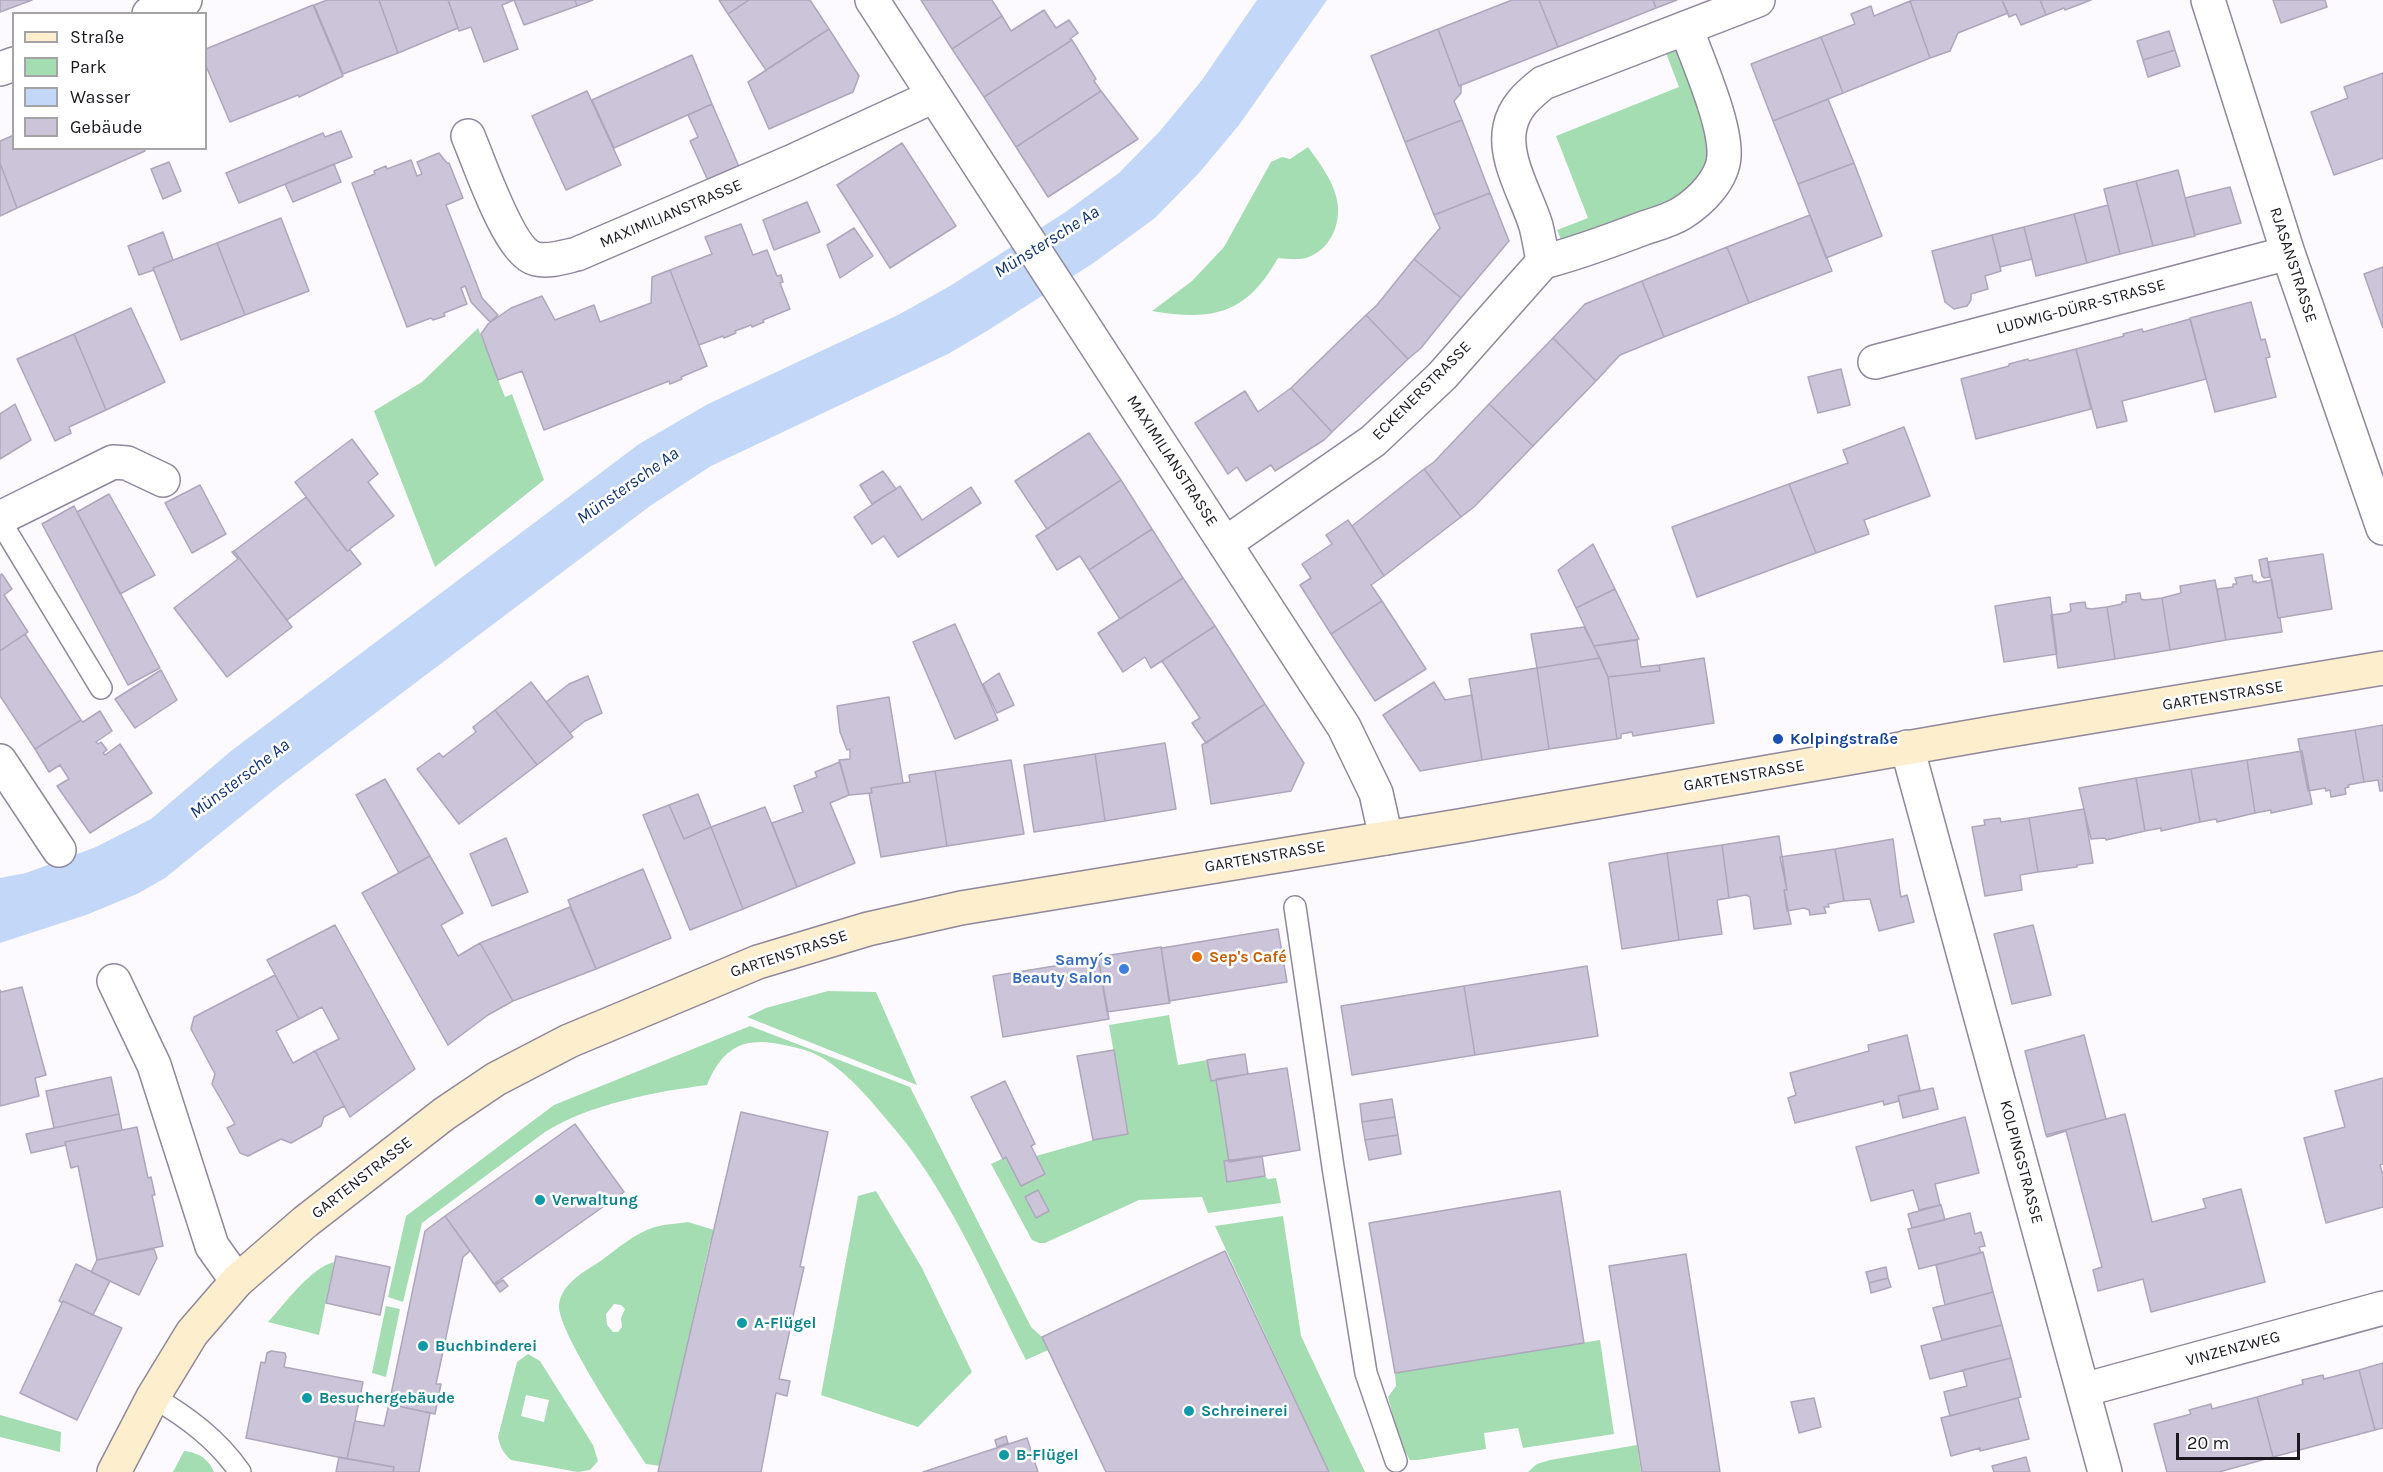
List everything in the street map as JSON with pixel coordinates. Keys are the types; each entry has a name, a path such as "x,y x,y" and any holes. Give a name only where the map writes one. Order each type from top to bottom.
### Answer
{"street":[{"path":"154,12 185,0"},
{"name":"MAXIMILIANSTRASSE","path":"872,0 1344,727 1376,793 1386,838"},
{"path":"1686,28 1723,135 1724,156 1721,171 1711,187 1681,214 1585,251 1543,262 1536,226 1513,162 1509,128 1515,111 1526,97 1543,83 1758,0"},
{"name":"RJASANSTRASSE","path":"2208,0 2288,253 2383,528"},
{"name":"MAXIMILIANSTRASSE","path":"468,136 507,228 519,247 534,259 554,259 577,254 598,245 790,162 934,96"},
{"name":"LUDWIG-DÜRR-STRASSE","path":"1875,362 2288,253"},
{"name":"ECKENERSTRASSE","path":"1226,543 1334,470 1398,419 1442,376 1543,262"},
{"path":"0,520 113,462 127,462 163,480"},
{"name":"GARTENSTRASSE","path":"114,1472 153,1397 192,1333 237,1281 314,1216 444,1114 496,1079 569,1041 758,962 911,918 1907,747 2383,668"},
{"name":"KOLPINGSTRASSE","path":"1907,747 2105,1472"},
{"path":"0,761 59,850"},
{"path":"114,981 154,1065 212,1246 237,1281"},
{"name":"VINZENZWEG","path":"2084,1390 2383,1308"}],"lane":[{"path":"0,520 100,688"},
{"path":"1295,907 1334,1178 1366,1373 1396,1461"},
{"path":"153,1397 180,1413 205,1432 240,1472"}],"green space":[{"path":"1679,48 1704,117 1710,157 1704,170 1684,194 1562,242 1557,230 1588,218 1556,136 1679,87 1666,53"},
{"path":"1308,147 1328,177 1338,205 1333,233 1323,248 1306,258 1278,258 1253,292 1226,310 1192,315 1152,311 1192,281 1224,247 1271,162 1282,157 1290,159"},
{"path":"478,328 505,397 512,394 544,480 435,567 374,411 422,382"},
{"path":"828,991 876,992 917,1085 747,1017 766,1008"},
{"path":"1169,1015 1178,1065 1207,1060 1211,1081 1216,1079 1229,1160 1224,1161 1227,1182 1265,1176 1268,1179 1276,1178 1281,1203 1208,1213 1202,1197 1139,1200 1045,1243 1032,1240 991,1164 1006,1157 1036,1156 1093,1140 1128,1134 1109,1025"},
{"path":"750,1026 910,1087 1031,1327 1042,1337 1048,1350 1026,1360 974,1255 931,1179 911,1150 866,1096 841,1071 823,1058 803,1050 773,1043 749,1043 731,1050 718,1065 707,1085 666,1091 602,1107 563,1122 545,1132 422,1223 403,1302 388,1297 406,1216 554,1105"},
{"path":"876,1191 922,1268 972,1372 918,1427 821,1395 858,1196"},
{"path":"1283,1216 1301,1336 1365,1472 1329,1472 1215,1226"},
{"path":"688,1222 714,1230 660,1466 646,1464 581,1359 561,1318 559,1305 564,1290 576,1278 632,1238 656,1227","holes":["614,1304 621,1305 625,1309 621,1318 622,1327 618,1332 613,1332 607,1325 606,1314"]},
{"path":"334,1262 319,1335 268,1322 307,1279 316,1271"},
{"path":"386,1306 400,1309 386,1377 372,1373"},
{"path":"1600,1340 1614,1434 1523,1448 1518,1428 1484,1433 1486,1449 1410,1460 1399,1438 1388,1397 1396,1386 1395,1373"},
{"path":"528,1354 540,1361 593,1445 598,1461 590,1470 578,1472 511,1460 504,1452 498,1437 517,1362","holes":["526,1395 549,1400 544,1422 521,1416"]},
{"path":"0,1415 61,1432 60,1452 0,1437"},
{"path":"1637,1445 1641,1472 1528,1472 1537,1464 1550,1460"},
{"path":"184,1451 202,1457 214,1472 173,1472"}],"water":[{"name":"Münstersche Aa","path":"1257,0 1327,0 1239,125 1199,173 1155,218 1092,264 948,354 711,466 650,506 280,785 165,878 137,894 86,915 0,943 0,878 26,873 96,847 151,819 231,751 639,444 708,404 898,315 950,286 1064,213 1119,173 1160,131 1202,80"}],"building":[{"path":"0,0 32,0 0,12"},
{"path":"327,0 379,0 398,53 343,74 314,5"},
{"path":"379,0 448,0 458,28 398,53"},
{"path":"448,0 514,0 502,5 518,49 484,62 471,27 459,31"},
{"path":"514,0 575,0 577,6 524,25"},
{"path":"575,0 593,0 577,6"},
{"path":"719,0 749,0 728,14"},
{"path":"749,0 810,0 829,29 766,70 728,14"},
{"path":"921,0 992,0 1002,16 952,49"},
{"path":"1512,0 1539,0 1558,47 1459,86 1438,29"},
{"path":"1539,0 1653,0 1656,8 1558,47"},
{"path":"1653,0 1677,0 1656,8"},
{"path":"2002,0 2008,13 1958,33 1950,51 1930,58 1910,1"},
{"path":"2002,0 2040,0 2046,15 2021,25 2016,14 2009,17"},
{"path":"2040,0 2091,0 2046,15"},
{"path":"2273,0 2325,0 2327,7 2281,23"},
{"path":"1910,1 1930,58 1843,93 1821,37 1855,24 1851,14 1871,6 1874,16"},
{"path":"313,5 343,76 299,97 298,95 230,122 207,68 207,49"},
{"path":"1044,10 1056,28 1069,20 1078,33 1070,39 1072,40 984,97 952,49 1002,16 1011,31"},
{"path":"829,29 859,76 853,92 769,129 748,82"},
{"path":"1438,29 1459,86 1461,85 1461,93 1454,101 1462,120 1405,142 1371,56"},
{"path":"2169,31 2175,50 2143,60 2137,41"},
{"path":"1821,37 1843,93 1773,121 1751,64"},
{"path":"1072,40 1101,91 1016,147 984,97"},
{"path":"2175,50 2180,66 2148,77 2143,60"},
{"path":"692,55 712,104 614,148 592,100"},
{"path":"2383,73 2383,158 2334,175 2311,112 2348,98 2344,87"},
{"path":"587,91 621,165 566,190 532,116"},
{"path":"1101,91 1138,139 1048,197 1016,147"},
{"path":"1828,99 1854,163 1798,184 1773,121"},
{"path":"712,104 740,169 709,183 690,141 698,137 688,115"},
{"path":"1462,120 1490,193 1434,215 1405,142"},
{"path":"341,131 352,157 239,203 226,173 323,133 325,137"},
{"path":"12,136 12,150 145,151 17,208 0,163 0,141"},
{"path":"902,143 956,226 890,268 837,185"},
{"path":"439,153 449,163 463,198 446,205 482,298 498,315 490,322 471,302 465,286 461,288 467,304 444,313 445,316 433,320 431,318 407,327 352,183 375,174 374,171 386,166 387,169 411,160 417,176 422,174 417,162"},
{"path":"169,162 181,191 163,199 151,169"},
{"path":"0,163 17,208 0,216"},
{"path":"1854,163 1882,236 1826,258 1798,184"},
{"path":"334,164 341,182 293,202 285,184"},
{"path":"2178,170 2195,236 2153,246 2136,181"},
{"path":"2136,181 2153,246 2120,254 2104,189"},
{"path":"2230,187 2241,223 2195,235 2185,198"},
{"path":"1490,193 1509,241 1461,298 1414,259 1440,228 1434,215"},
{"path":"807,202 820,232 774,250 763,220"},
{"path":"2108,205 2120,254 2087,263 2074,214"},
{"path":"2074,214 2087,263 2036,276 2024,227"},
{"path":"1810,215 1832,271 1749,303 1727,247"},
{"path":"281,218 309,291 245,315 217,243"},
{"path":"741,224 753,255 767,250 777,276 781,275 783,282 780,283 790,309 752,327 751,325 724,338 723,336 699,345 670,270 712,254 705,237"},
{"path":"2024,227 2032,259 2000,267 1992,235"},
{"path":"854,228 873,256 840,278 827,245"},
{"path":"163,232 173,260 139,275 128,246"},
{"path":"1992,235 2001,271 1985,276 1988,289 1971,294 1971,300 1967,306 1954,309 1945,302 1932,251"},
{"path":"217,243 245,315 181,340 153,268"},
{"path":"1727,247 1749,303 1664,337 1642,281"},
{"path":"1414,259 1461,298 1421,348 1408,359 1366,315 1377,305"},
{"path":"2383,267 2383,328 2364,274"},
{"path":"670,270 707,366 670,384 669,381 544,430 522,371 498,380 481,334 488,324 511,308 542,296 555,320 594,305 600,322 651,303 652,277"},
{"path":"1642,281 1664,337 1620,355 1596,381 1553,338 1585,304"},
{"path":"2251,302 2261,340 2265,339 2270,357 2266,358 2276,397 2215,412 2190,318"},
{"path":"131,308 165,382 106,410 74,334"},
{"path":"1366,315 1408,359 1332,432 1291,388"},
{"path":"2190,319 2206,379 2122,401 2127,421 2097,428 2076,349 2142,329 2143,332"},
{"path":"74,334 106,410 69,427 71,433 55,441 17,359"},
{"path":"1553,338 1596,381 1533,446 1489,404"},
{"path":"2076,349 2091,409 1976,439 1961,379 2028,359 2029,361"},
{"path":"1841,369 1850,405 1818,413 1808,377"},
{"path":"1291,388 1332,432 1324,440 1275,471 1271,465 1246,481 1237,467 1228,474 1195,423 1245,391 1258,412"},
{"path":"15,404 31,440 0,459 0,414"},
{"path":"1489,404 1533,446 1474,507 1461,517 1424,469 1434,462"},
{"path":"1904,427 1930,496 1864,520 1869,534 1816,553 1789,484 1848,463 1843,450"},
{"path":"1089,433 1121,480 1047,529 1015,481"},
{"path":"352,439 378,474 368,482 394,516 347,551 295,482"},
{"path":"1424,469 1461,517 1384,576 1352,526"},
{"path":"883,471 896,489 872,504 860,485"},
{"path":"1121,480 1152,529 1089,570 1080,556 1057,570 1036,536"},
{"path":"1789,484 1816,553 1697,597 1672,527"},
{"path":"200,485 226,534 192,553 165,503"},
{"path":"900,486 922,520 971,487 981,503 898,557 884,536 872,544 854,517"},
{"path":"109,494 155,575 120,594 77,512"},
{"path":"306,497 347,551 350,550 361,564 287,620 234,551"},
{"path":"74,506 160,668 128,685 42,524"},
{"path":"1348,520 1384,576 1371,585 1382,601 1331,634 1300,585 1311,578 1302,564 1332,544 1326,535"},
{"path":"1152,529 1183,578 1120,619 1089,570"},
{"path":"1593,544 1615,589 1576,608 1558,570"},
{"path":"234,551 292,627 227,677 174,608 238,559 232,552"},
{"path":"2323,554 2332,609 2278,618 2268,562"},
{"path":"2267,558 2270,577 2264,578 2259,560"},
{"path":"2,574 12,589 4,595 28,632 0,651 0,575"},
{"path":"2252,575 2253,582 2256,581 2256,583 2272,580 2282,632 2226,640 2217,589 2233,587 2233,584 2237,584 2235,578"},
{"path":"1183,578 1215,626 1151,668 1145,657 1123,672 1098,633"},
{"path":"2215,580 2226,640 2170,650 2162,598 2181,593 2180,586"},
{"path":"1615,589 1639,639 1594,646 1576,608"},
{"path":"2140,593 2141,599 2145,600 2162,598 2170,650 2115,659 2107,607 2126,602 2126,595"},
{"path":"2050,597 2057,654 2004,662 1995,606"},
{"path":"1382,601 1426,669 1375,701 1331,634"},
{"path":"2085,602 2086,608 2107,607 2115,659 2058,668 2051,615 2067,613 2071,611 2070,604"},
{"path":"955,624 998,720 955,739 913,642"},
{"path":"1215,626 1265,704 1206,743 1192,723 1200,718 1162,661"},
{"path":"1584,627 1600,658 1537,668 1531,634"},
{"path":"25,634 81,720 35,749 0,696 0,651"},
{"path":"1637,640 1641,667 1659,665 1660,671 1608,677 1594,646"},
{"path":"1600,658 1608,677 1617,739 1549,749 1537,668"},
{"path":"1704,658 1714,723 1633,736 1632,732 1621,734 1621,738 1617,739 1608,677 1660,671 1659,665"},
{"path":"1537,668 1549,749 1482,760 1469,679"},
{"path":"161,670 177,700 135,728 115,699"},
{"path":"999,673 1014,705 997,713 983,684"},
{"path":"588,676 602,713 585,721 570,733 546,702 569,684"},
{"path":"531,682 573,737 537,765 495,710"},
{"path":"1434,682 1445,700 1472,695 1482,760 1420,771 1383,715"},
{"path":"889,697 903,783 871,788 872,793 849,795 839,760 850,759 850,749 847,750 840,732 837,706"},
{"path":"1265,704 1304,763 1291,791 1211,804 1202,745"},
{"path":"495,710 537,765 459,824 417,769 439,753 443,757 476,732 473,727"},
{"path":"100,711 112,731 96,742 98,744 101,742 107,750 103,753 105,755 120,744 152,793 90,833 57,786 69,779 60,765 49,772 35,749 81,720 83,722"},
{"path":"2383,725 2383,791 2380,791 2378,780 2364,782 2355,730"},
{"path":"2355,730 2364,782 2348,785 2349,787 2345,788 2346,794 2331,797 2330,790 2326,791 2325,788 2308,791 2298,739"},
{"path":"1165,743 1176,809 1105,821 1095,754"},
{"path":"2302,751 2312,804 2271,813 2271,810 2255,813 2247,760"},
{"path":"1095,754 1105,821 1034,832 1024,765"},
{"path":"1011,760 1024,834 947,846 935,771"},
{"path":"2247,760 2255,813 2217,822 2216,819 2200,822 2191,769"},
{"path":"840,762 849,795 830,803 855,863 797,887 772,823 803,812 794,786 817,777 815,772"},
{"path":"2191,769 2200,822 2161,831 2161,828 2145,831 2136,778"},
{"path":"935,771 947,846 881,857 869,793 872,793 871,788 910,782 909,775"},
{"path":"2136,778 2145,831 2106,840 2105,838 2091,839 2079,788"},
{"path":"385,779 430,856 399,873 356,795"},
{"path":"698,794 711,827 684,839 669,805"},
{"path":"669,805 684,839 711,827 743,909 690,930 643,815"},
{"path":"765,807 797,887 743,909 711,827"},
{"path":"2084,809 2093,863 2038,872 2029,818"},
{"path":"2000,818 2001,822 2029,818 2038,872 2020,875 2022,890 1985,896 1972,827 1985,825 1984,820"},
{"path":"1779,836 1787,890 1784,890 1791,924 1754,929 1750,897 1746,895 1729,898 1722,845"},
{"path":"506,838 528,892 492,906 470,854"},
{"path":"1893,839 1901,897 1907,895 1914,922 1879,931 1870,899 1844,901 1835,849"},
{"path":"1722,845 1729,898 1717,900 1722,934 1679,940 1667,853"},
{"path":"1835,849 1844,901 1828,904 1829,907 1824,907 1826,913 1810,915 1809,910 1804,908 1787,911 1784,890 1787,890 1780,857"},
{"path":"1667,853 1679,940 1622,949 1609,863"},
{"path":"430,856 463,913 441,925 458,956 480,943 513,1001 488,1015 448,1045 362,893"},
{"path":"643,869 671,938 596,969 568,900"},
{"path":"570,907 596,969 513,1001 480,943"},
{"path":"335,925 415,1069 350,1117 315,1051 339,1039 322,1007 299,1019 267,960"},
{"path":"2033,925 2051,995 2012,1004 1994,934"},
{"path":"1278,929 1287,982 1169,1001 1161,947"},
{"path":"1161,947 1170,1003 1107,1012 1098,957"},
{"path":"1098,957 1109,1019 1003,1037 993,976 1098,959"},
{"path":"1587,966 1598,1036 1475,1055 1464,986"},
{"path":"275,975 299,1019 276,1031 293,1063 315,1051 344,1106 324,1117 321,1126 291,1143 281,1139 248,1156 240,1153 227,1128 235,1124 212,1084 215,1074 191,1029 194,1017"},
{"path":"1464,986 1475,1055 1352,1075 1341,1006"},
{"path":"22,987 46,1075 35,1078 39,1096 0,1106 0,990 1,992"},
{"path":"1907,1035 1920,1090 1898,1096 1899,1101 1884,1105 1883,1101 1795,1123 1788,1098 1796,1095 1790,1073 1869,1051 1868,1045"},
{"path":"2084,1035 2106,1119 2046,1135 2025,1051"},
{"path":"1114,1050 1128,1134 1093,1140 1077,1056"},
{"path":"1245,1054 1248,1074 1211,1081 1207,1060"},
{"path":"1287,1068 1300,1150 1229,1162 1216,1079"},
{"path":"111,1077 119,1114 54,1128 46,1091"},
{"path":"2383,1078 2383,1164 2380,1165 2383,1175 2383,1207 2326,1223 2304,1138 2345,1127 2335,1091"},
{"path":"1005,1081 1035,1144 1031,1146 1045,1174 1021,1186 1006,1157 1003,1159 971,1097"},
{"path":"1933,1088 1938,1109 1903,1118 1898,1096"},
{"path":"1392,1099 1395,1117 1362,1122 1360,1104"},
{"name":"A-Flügel","path":"741,1112 828,1132 800,1267 804,1267 779,1379 790,1381 787,1396 776,1393 761,1472 658,1472"},
{"path":"119,1114 122,1130 65,1142 66,1145 31,1153 26,1134"},
{"path":"2125,1114 2152,1222 2206,1208 2203,1199 2241,1189 2265,1282 2151,1312 2143,1279 2098,1291 2093,1270 2102,1267 2066,1131 2047,1137 2046,1135"},
{"path":"1395,1117 1398,1135 1365,1140 1362,1122"},
{"path":"1965,1117 1979,1173 1935,1184 1940,1205 1919,1210 1913,1190 1871,1201 1856,1147"},
{"name":"Verwaltung","path":"575,1124 624,1192 494,1284 445,1216"},
{"path":"137,1127 148,1178 151,1177 155,1195 152,1195 163,1246 97,1260 78,1166 71,1168 65,1142"},
{"path":"1398,1135 1401,1154 1369,1160 1365,1140"},
{"path":"1262,1156 1265,1176 1227,1182 1224,1161"},
{"path":"1038,1190 1049,1211 1036,1218 1025,1197"},
{"path":"1560,1191 1584,1343 1395,1373 1369,1223"},
{"path":"1941,1205 1945,1220 1912,1228 1908,1214"},
{"path":"1970,1213 1975,1234 1981,1232 1985,1246 1979,1247 1981,1253 1919,1269 1908,1229"},
{"name":"Buchbinderei","path":"445,1216 470,1251 463,1257 436,1384 441,1384 435,1414 389,1404 425,1231"},
{"path":"154,1249 157,1258 139,1295 91,1272 97,1260"},
{"name":"Schreinerei","path":"1225,1251 1329,1472 1106,1472 1042,1337"},
{"path":"1983,1252 1993,1292 1945,1305 1936,1265"},
{"path":"1686,1254 1720,1472 1642,1472 1609,1266"},
{"path":"336,1256 390,1267 380,1315 326,1303"},
{"path":"76,1264 110,1281 93,1315 59,1301"},
{"path":"1886,1267 1888,1278 1869,1283 1866,1272"},
{"path":"1888,1278 1891,1287 1871,1293 1869,1283"},
{"path":"503,1280 508,1286 500,1292 495,1285"},
{"path":"1993,1292 2002,1325 1942,1340 1933,1308"},
{"path":"63,1301 122,1328 77,1420 20,1393"},
{"path":"2002,1325 2011,1358 1930,1379 1921,1346"},
{"name":"Besuchergebäude","path":"271,1351 285,1353 284,1367 363,1382 347,1459 246,1438 261,1362 265,1363 267,1353"},
{"path":"2011,1358 2021,1397 1950,1416 1944,1392 1967,1386 1963,1370"},
{"path":"2383,1363 2383,1428 2375,1430 2359,1370"},
{"path":"2359,1370 2375,1430 2273,1457 2257,1397 2303,1384 2302,1380 2323,1375 2324,1379"},
{"path":"2257,1397 2273,1457 2219,1472 2167,1472 2154,1424 2191,1414 2189,1410 2211,1404 2212,1409"},
{"path":"1814,1398 1821,1427 1799,1433 1791,1402"},
{"path":"2018,1398 2029,1439 1951,1456 1941,1418"},
{"path":"389,1404 430,1413 419,1472 393,1472 394,1467 347,1459 355,1421 384,1426"},
{"path":"1006,1436 1008,1443 997,1447 995,1440"},
{"name":"B-Flügel","path":"1027,1438 1038,1472 923,1472"},
{"path":"339,1457 394,1467 393,1472 336,1472"},
{"path":"2026,1457 2030,1472 1994,1472 1992,1466"}],"place":[{"name":"Kolpingstraße","path":"1778,739"},
{"name":"Sep's Café","path":"1197,957"},
{"name":"Samy´s Beauty Salon","path":"1124,969"},
{"name":"Verwaltung","path":"540,1200"},
{"name":"A-Flügel","path":"742,1323"},
{"name":"Buchbinderei","path":"423,1346"},
{"name":"Besuchergebäude","path":"307,1398"},
{"name":"Schreinerei","path":"1189,1411"},
{"name":"B-Flügel","path":"1004,1455"}]}
